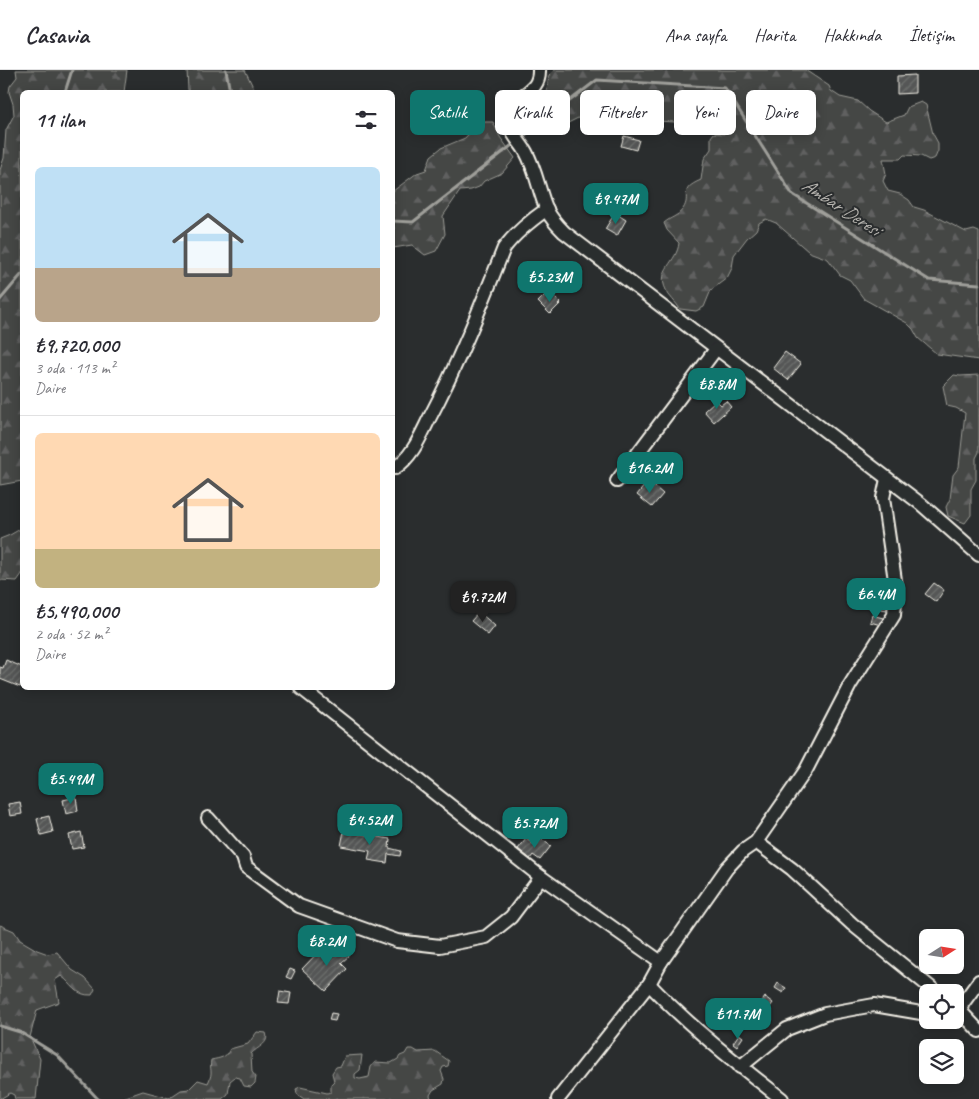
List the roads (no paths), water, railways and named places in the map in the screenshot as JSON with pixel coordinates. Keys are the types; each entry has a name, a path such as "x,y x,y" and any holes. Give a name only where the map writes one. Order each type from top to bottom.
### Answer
{"street":[{"path":"539,70 539,77 535,87 512,105 508,114 508,124 534,170 547,209 554,221 564,232 921,504 979,555"},
{"path":"395,468 404,462 413,449 447,385 504,248 514,235 547,209"},
{"path":"617,480 716,348"},
{"path":"558,1099 649,984 661,962 727,868 743,851 756,842 806,770 850,685 894,615 896,587 883,498 887,479"},
{"path":"304,690 541,877 661,962"},
{"path":"208,818 243,857 246,866 299,906 397,941 440,946 486,937 511,917 541,877"},
{"path":"756,842 792,869 852,924 926,984"},
{"path":"964,998 979,981"},
{"path":"649,984 673,1009 740,1067 782,1099"},
{"path":"740,1067 787,1029 825,1014 874,1005 919,1012"},
{"path":"964,1015 979,1031"}],"waterway":[{"path":"66,90 72,70"},
{"name":"Ambar Deresi","path":"226,70 230,90"},
{"name":"Ambar Deresi","path":"521,138 597,80 725,88 792,194 929,280 979,284"},
{"name":"Ambar Deresi","path":"395,221 413,222 516,142"},
{"path":"0,300 20,276"},
{"path":"0,1026 20,1032 57,1055 98,1099"}]}
